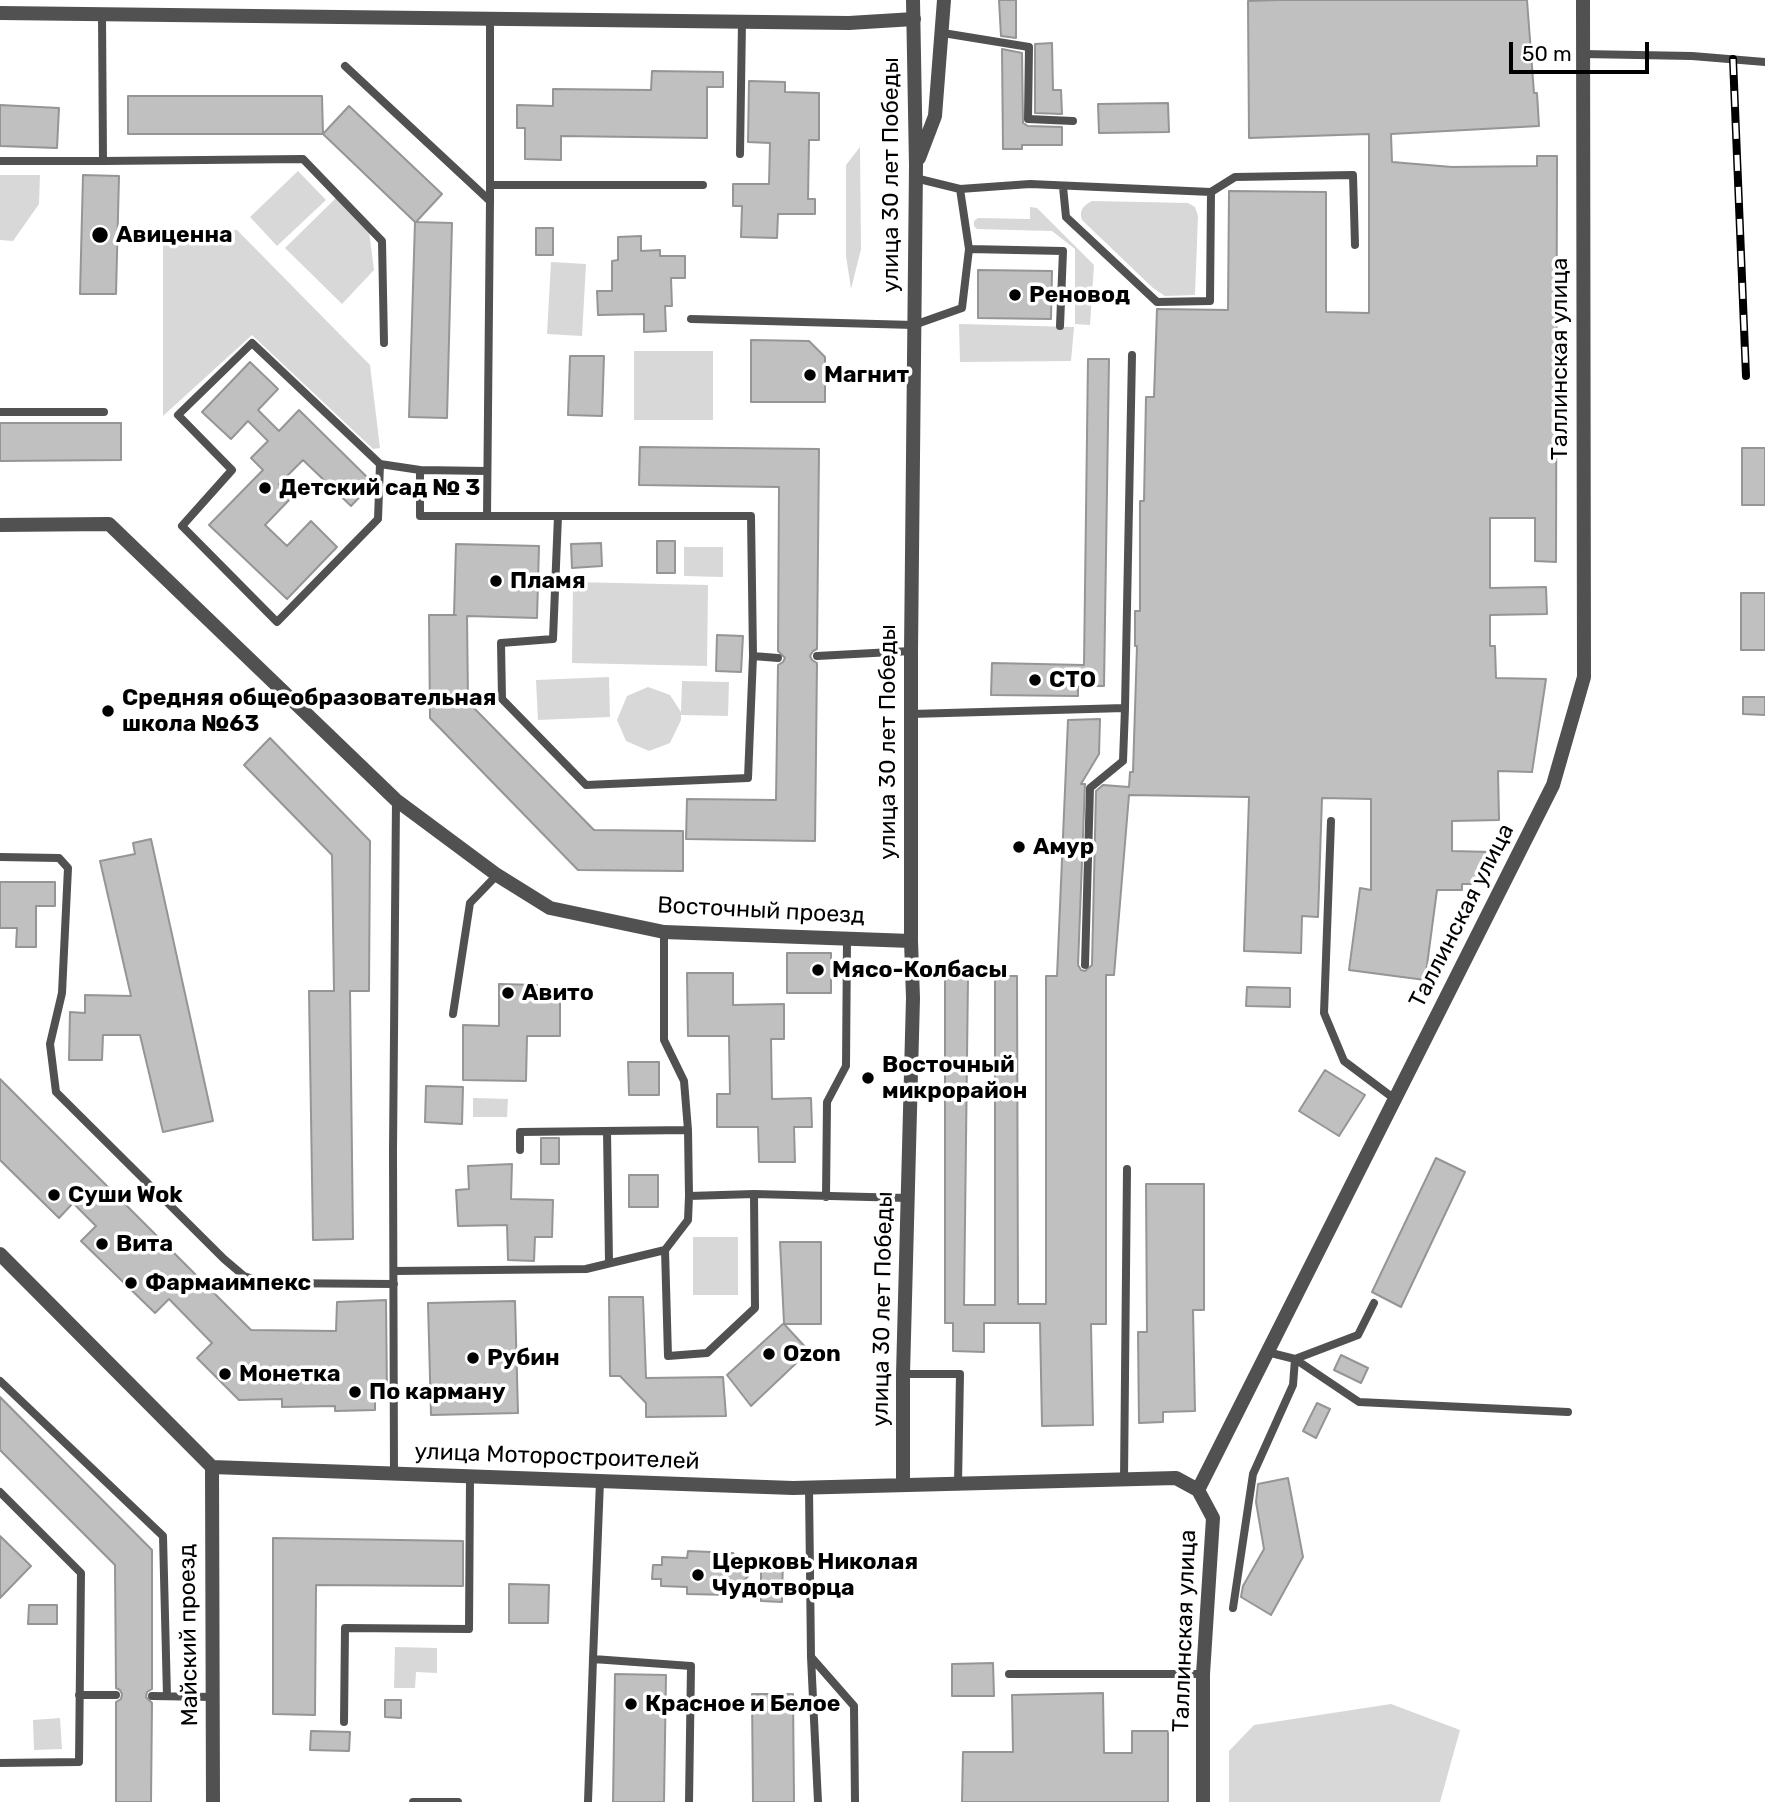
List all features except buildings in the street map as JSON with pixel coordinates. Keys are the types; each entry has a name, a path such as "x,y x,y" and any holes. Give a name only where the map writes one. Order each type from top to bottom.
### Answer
{"street":[{"path":"916,172 935,116 944,0"},
{"name":"Таллинская улица","path":"1203,1802 1203,1674 1213,1518 1198,1490 1553,785 1584,677 1583,0"},
{"name":"улица 30 лет Победы","path":"902,1485 913,1012 911,651 916,172 912,1"},
{"path":"0,13 849,23 914,19"},
{"name":"Восточный проезд","path":"0,525 109,524 396,800 497,875 550,908 664,932 911,940"},
{"path":"0,1254 212,1467"},
{"name":"улица Моторостроителей","path":"212,1467 809,1488 1176,1478 1198,1490"},
{"name":"Майский проезд","path":"212,1467 214,1802"}],"lane":[{"path":"102,13 103,162"},
{"path":"487,516 491,18"},
{"path":"740,154 742,21"},
{"path":"943,33 1029,47 1028,120 1073,121"},
{"path":"1583,54 1692,56 1765,62"},
{"path":"345,66 490,201"},
{"path":"0,161 303,159 382,241 384,343"},
{"path":"916,172 960,189 1030,184 1211,192 1235,177 1353,175 1354,245"},
{"path":"490,185 704,185"},
{"path":"1063,187 1066,217 1157,302 1210,301 1211,192"},
{"path":"691,319 914,325 962,308 969,249 960,189"},
{"path":"969,249 1063,251 1060,326"},
{"path":"380,464 378,519 277,622 182,526 232,470 178,415 252,343 380,464 420,470 487,471"},
{"path":"1085,965 1090,788 1123,761 1132,355"},
{"path":"0,412 104,411"},
{"path":"420,470 420,516 487,516 558,516 751,516 752,656 748,778 586,785 502,699 501,643 553,639 558,516"},
{"path":"817,656 911,651"},
{"path":"752,656 778,658"},
{"path":"911,714 1125,708"},
{"path":"394,1474 396,800"},
{"path":"1331,821 1324,1013 1344,1061 1396,1100"},
{"path":"0,857 59,858 68,867 62,993 50,1044 56,1092 223,1259 244,1276 265,1283 394,1284"},
{"path":"453,1014 470,903 497,875"},
{"path":"664,932 664,1040 684,1081 689,1196 688,1220 666,1250 668,1356 707,1353 755,1308 754,1194"},
{"path":"826,1197 827,1102 846,1066 847,939"},
{"path":"607,1130 609,1262"},
{"path":"520,1150 520,1132 688,1130"},
{"path":"1124,1480 1127,1170"},
{"path":"689,1196 754,1194 907,1198"},
{"path":"394,1271 586,1269 666,1250"},
{"path":"1295,1359 1358,1335 1374,1303"},
{"path":"1267,1352 1295,1359 1359,1402 1568,1412"},
{"path":"1233,1608 1253,1474 1293,1385 1295,1359"},
{"path":"903,1374 960,1374 958,1484"},
{"path":"0,1381 163,1536 167,1696"},
{"path":"344,1722 345,1628 469,1629 470,1478"},
{"path":"588,1802 600,1481"},
{"path":"809,1488 811,1657 818,1802"},
{"path":"0,1492 81,1573 79,1762 0,1763"},
{"path":"811,1657 854,1706 855,1802"},
{"path":"593,1659 691,1666 689,1802"},
{"path":"1009,1674 1203,1674"},
{"path":"79,1695 116,1695"},
{"path":"152,1696 213,1696"},
{"path":"413,1802 458,1802"}],"shaded area":[{"path":"860,147 861,249 851,289 846,256 846,165"},
{"path":"298,171 326,200 277,246 250,217"},
{"path":"0,175 40,175 39,204 13,241 0,240"},
{"path":"336,198 369,231 374,270 342,304 285,248"},
{"path":"1092,201 1188,203 1195,207 1198,216 1195,295 1165,296 1153,288 1082,220 1082,209"},
{"path":"1030,207 1037,208 1094,265 1090,325 1075,324 1075,249 1052,231 977,229 974,226 974,221 978,218 1030,219"},
{"path":"237,230 370,365 380,448 373,449 252,335 163,416 163,236"},
{"path":"551,262 586,264 582,336 547,334"},
{"path":"959,324 1074,327 1071,361 960,362"},
{"path":"634,351 713,351 713,420 634,420"},
{"path":"684,547 723,547 723,577 684,576"},
{"path":"573,582 708,585 707,666 572,663"},
{"path":"609,677 610,717 538,720 536,680"},
{"path":"682,681 729,682 728,716 681,715 670,743 649,751 626,741 617,720 627,696 648,687 670,695 681,712"},
{"path":"473,1098 508,1099 507,1117 473,1117"},
{"path":"693,1237 738,1237 738,1295 693,1295"},
{"path":"395,1647 437,1648 437,1673 416,1672 415,1688 394,1688"},
{"path":"1391,1704 1460,1730 1440,1802 1229,1802 1229,1751 1254,1725"},
{"path":"60,1718 62,1749 34,1750 33,1720"}],"railway":[{"path":"1733,59 1746,376"}],"place":[{"name":"Авиценна","path":"100,235"},
{"name":"Реновод","path":"1015,295"},
{"name":"Магнит","path":"810,375"},
{"name":"Детский сад № 3","path":"265,488"},
{"name":"Пламя","path":"496,581"},
{"name":"СТО","path":"1035,680"},
{"name":"Средняя общеобразовательная школа №63","path":"108,711"},
{"name":"Амур","path":"1019,847"},
{"name":"Мясо-Колбасы","path":"818,970"},
{"name":"Авито","path":"508,993"},
{"name":"Восточный микрорайон","path":"868,1078"},
{"name":"Суши Wok","path":"54,1195"},
{"name":"Вита","path":"102,1244"},
{"name":"Фармаимпекс","path":"131,1283"},
{"name":"Ozon","path":"769,1354"},
{"name":"Рубин","path":"473,1358"},
{"name":"Монетка","path":"225,1374"},
{"name":"По карману","path":"355,1392"},
{"name":"Церковь Николая Чудотворца","path":"698,1575"},
{"name":"Красное и Белое","path":"631,1704"}]}
